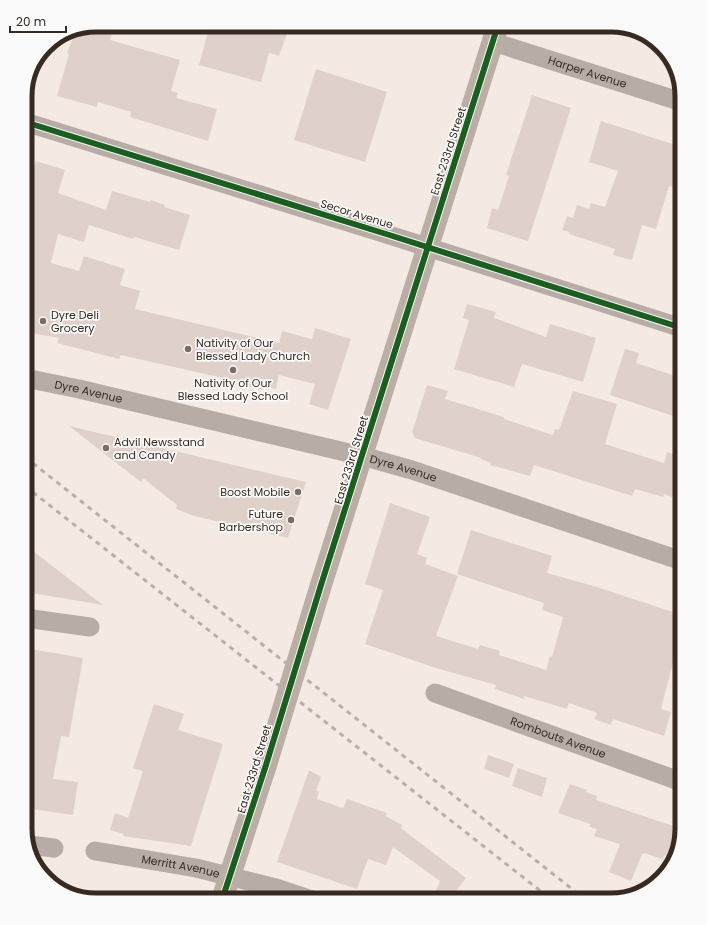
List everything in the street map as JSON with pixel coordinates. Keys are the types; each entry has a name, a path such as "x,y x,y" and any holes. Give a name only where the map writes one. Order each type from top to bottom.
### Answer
{"main road":[{"name":"East 233rd Street","path":"224,893 496,34"}],"street":[{"name":"Harper Avenue","path":"496,34 675,99"},
{"name":"Secor Avenue","path":"32,124 428,247 675,326"},
{"name":"Dyre Avenue","path":"32,379 94,392 362,456 412,470 675,559"},
{"path":"32,619 90,627"},
{"name":"Rombouts Avenue","path":"435,693 675,779"},
{"path":"34,846 54,848"},
{"name":"Merritt Avenue","path":"95,851 196,868 291,893"}],"building":[{"path":"96,32 113,32 110,40 180,60 171,91 178,93 176,98 217,109 208,141 130,117 131,112 98,102 97,107 57,96 69,54 67,53 74,36 76,35"},
{"path":"208,32 288,32 279,56 269,53 261,82 199,65"},
{"path":"316,69 387,92 365,162 294,140"},
{"path":"532,95 571,108 528,241 487,228 492,208 498,210 509,176 506,175"},
{"path":"601,121 675,145 675,188 669,186 656,229 642,225 632,260 613,255 615,249 569,234 570,232 562,230 567,216 573,218 577,205 589,209 591,203 605,207 618,171 589,162"},
{"path":"36,161 65,170 58,193 106,210 112,191 150,202 151,200 165,205 164,207 190,215 179,250 134,237 133,239 89,225 84,242 58,234 51,263 79,271 84,256 125,269 120,285 140,291 135,309 279,343 282,331 312,339 315,328 351,339 328,410 309,404 315,384 279,375 276,389 263,386 262,390 245,386 245,383 121,355 119,359 57,343 59,338 32,333 32,175"},
{"path":"467,304 496,312 494,318 546,337 550,324 596,338 583,382 522,364 514,387 454,369 469,320 463,318"},
{"path":"625,349 639,353 636,363 675,376 675,417 610,395"},
{"path":"427,385 448,391 445,399 504,417 504,419 553,435 555,429 559,430 573,391 617,404 605,444 664,463 667,452 675,455 675,498 664,494 663,497 635,489 632,496 534,465 530,476 490,465 491,463 481,458 415,438 412,432"},
{"path":"69,426 306,482 288,538 194,516 176,509 177,505 143,478 141,482"},
{"path":"390,503 430,517 417,554 427,558 425,564 458,576 436,636 478,649 480,645 500,651 499,655 546,670 550,656 552,657 563,617 542,610 544,603 457,574 471,530 552,556 547,573 597,587 675,613 675,655 661,709 671,712 664,736 613,719 611,725 594,719 597,713 569,703 567,709 524,696 524,699 495,689 496,685 436,668 365,644 383,590 365,584"},
{"path":"32,550 103,605 32,593"},
{"path":"32,649 83,658 69,737 61,736 53,779 78,782 73,815 32,809"},
{"path":"154,704 184,714 178,730 223,744 191,846 123,836 124,834 110,830 115,813 128,818 143,771 133,768"},
{"path":"488,755 514,764 509,778 484,769"},
{"path":"518,768 547,778 542,797 512,786"},
{"path":"309,770 321,777 316,791 319,792 317,799 343,808 347,799 387,813 386,816 402,825 401,828 466,878 454,893 435,893 440,881 393,847 386,865 368,859 357,889 277,862"},
{"path":"570,784 587,790 586,792 597,796 596,800 675,827 673,845 668,857 664,855 663,859 644,853 642,854 631,881 609,872 620,844 594,836 597,829 590,827 590,824 558,813"}],"railway":[{"path":"32,463 577,893"},
{"path":"32,491 543,893"}],"cycle path":[{"path":"224,893 266,765 321,585 496,32"},
{"path":"32,124 675,326"}],"place":[{"name":"Dyre Deli Grocery","path":"43,321"},
{"name":"Nativity of Our Blessed Lady Church","path":"188,349"},
{"name":"Nativity of Our Blessed Lady School","path":"233,370"},
{"name":"Advil Newsstand and Candy","path":"106,448"},
{"name":"Boost Mobile","path":"298,492"},
{"name":"Future Barbershop","path":"291,520"}]}
